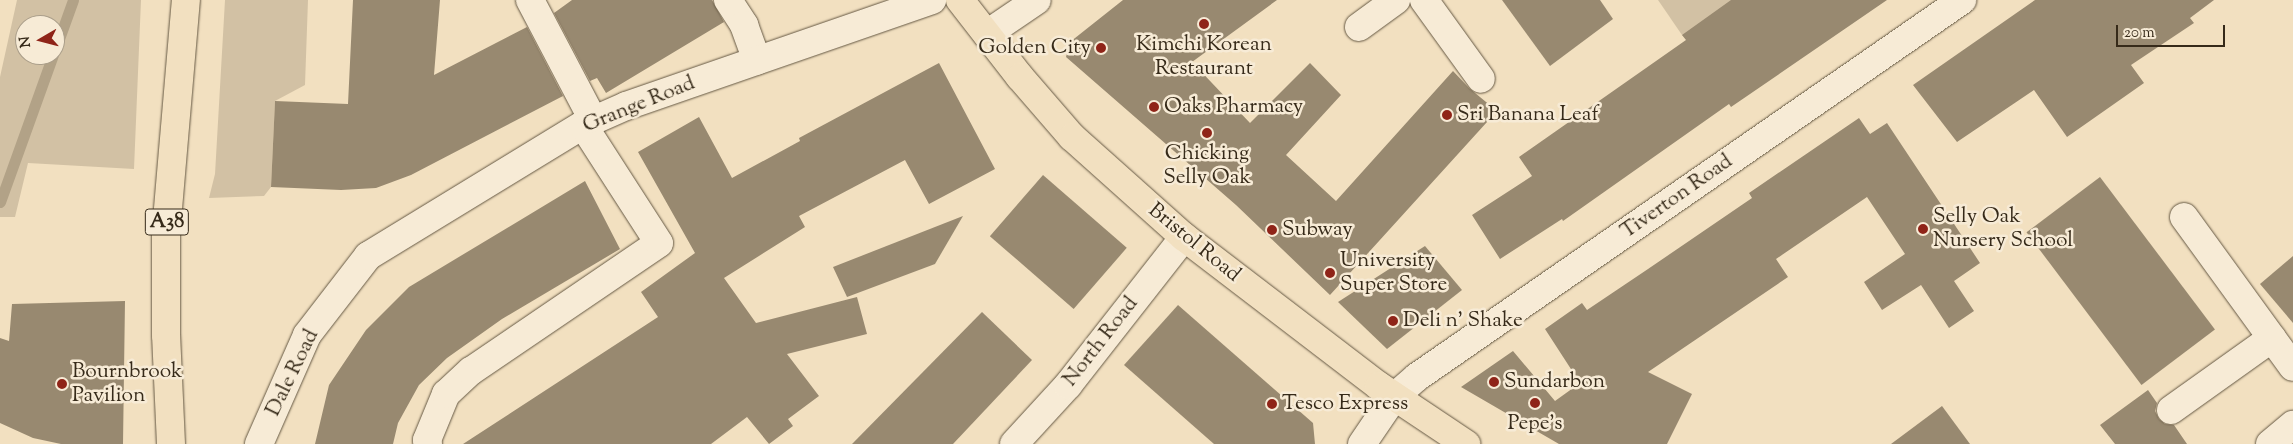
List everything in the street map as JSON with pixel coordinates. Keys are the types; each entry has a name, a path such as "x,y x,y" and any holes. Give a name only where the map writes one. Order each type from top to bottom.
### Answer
{"main road":[{"name":"A38","path":"171,444 166,335 166,232 186,0"},
{"name":"Bristol Road","path":"960,0 1020,77 1072,137 1184,237 1394,397 1466,444"}],"street":[{"path":"428,444 427,440 446,394 471,371 659,243 588,123 530,0"},
{"path":"728,0 744,25 757,61"},
{"name":"Grange Road","path":"368,256 588,123 626,106 932,0"},
{"path":"987,34 1037,0"},
{"path":"1359,28 1396,0"},
{"path":"1424,0 1481,79"},
{"name":"Tiverton Road","path":"1394,397 1416,377 1463,343 1962,0"},
{"path":"2184,217 2293,367"},
{"name":"North Road","path":"1014,444 1068,385 1184,237"},
{"name":"Dale Road","path":"260,444 307,335 368,256"},
{"path":"2171,410 2272,338"},
{"path":"1362,444 1394,397"},
{"path":"2270,444 2293,425"}],"shaded area":[{"path":"17,0 141,0 134,169 28,163 15,217 0,217 0,77"},
{"path":"225,0 308,0 305,85 275,101 271,187 264,196 209,198 215,174"},
{"path":"1658,0 1755,0 1694,47 1682,35"}],"building":[{"path":"353,0 440,0 434,75 527,27 563,96 411,175 376,188 341,190 271,187 275,101 348,104"},
{"path":"572,0 712,0 724,22 606,93 597,78 590,81 554,13"},
{"path":"1123,0 1277,0 1192,62 1250,123 1310,63 1341,95 1286,155 1336,201 1453,71 1469,88 1497,111 1330,295 1236,205 1066,57 1070,42"},
{"path":"1502,0 1600,0 1613,19 1550,66"},
{"path":"1731,0 1887,0 1731,107 1729,104 1563,221 1562,219 1500,259 1472,215 1532,176 1519,157 1686,40 1682,35"},
{"path":"2035,0 2214,0 2190,18 2194,23 2131,65 2144,83 2067,137 2034,90 1957,142 1913,85"},
{"path":"939,63 995,169 929,204 905,160 799,216 805,227 724,278 756,323 857,297 867,334 787,354 819,396 788,419 793,426 769,444 747,417 711,444 463,444 658,317 641,292 695,253 638,152 699,117 732,178 800,141 799,138"},
{"path":"1859,118 1870,134 1887,123 1980,263 1954,281 1974,311 1949,328 1921,285 1882,310 1864,282 1905,254 1867,197 1776,259 1788,277 1648,372 1692,394 1667,444 1559,444 1461,387 1513,351 1555,401 1580,383 1545,329 1582,303 1587,310 1752,198 1749,193"},
{"path":"1043,175 1127,248 1074,309 990,236"},
{"path":"2100,177 2215,330 2141,385 2027,232"},
{"path":"585,181 620,249 502,319 447,358 419,385 398,423 393,444 315,444 329,385 366,330 409,287"},
{"path":"963,216 935,264 847,297 833,267"},
{"path":"1425,246 1462,290 1387,349 1338,302"},
{"path":"2293,256 2293,323 2260,284"},
{"name":"Bournbrook Pavilion","path":"125,301 123,444 61,444 33,438 0,423 0,338 9,341 12,304"},
{"path":"1178,305 1313,423 1315,444 1214,444 1124,365"},
{"path":"982,312 1032,360 953,444 852,444"},
{"path":"2148,390 2157,403 2155,411 2159,419 2165,424 2174,425 2187,444 2115,444 2100,425"},
{"path":"1942,406 1970,444 1891,444"}],"waterway":[{"path":"65,22 73,0"},
{"path":"0,202 49,65"}],"place":[{"name":"Kimchi Korean Restaurant","path":"1204,24"},
{"name":"Golden City","path":"1101,48"},
{"name":"Oaks Pharmacy","path":"1154,107"},
{"name":"Sri Banana Leaf","path":"1447,115"},
{"name":"Chicking Selly Oak","path":"1207,133"},
{"name":"Selly Oak Nursery School","path":"1923,229"},
{"name":"Subway","path":"1272,230"},
{"name":"University Super Store","path":"1330,273"},
{"name":"Deli n' Shake","path":"1393,321"},
{"name":"Sundarbon","path":"1494,382"},
{"name":"Bournbrook Pavilion","path":"62,384"},
{"name":"Pepe's","path":"1535,403"},
{"name":"Tesco Express","path":"1272,404"}]}
